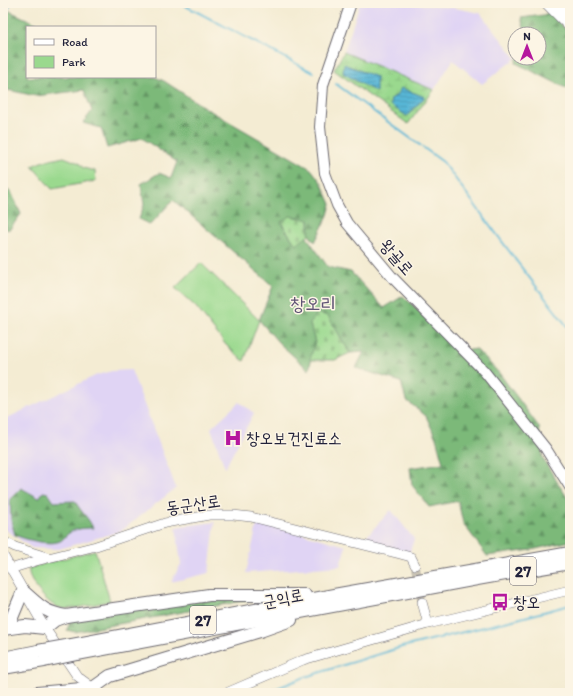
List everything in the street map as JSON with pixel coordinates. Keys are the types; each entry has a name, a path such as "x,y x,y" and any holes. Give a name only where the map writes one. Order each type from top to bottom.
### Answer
{"highway":[{"path":"548,3 568,17"},
{"path":"565,3 568,17"},
{"name":"군익로","path":"74,650 334,595 570,553"},
{"name":"군익로","path":"3,668 41,656 322,608 570,563"},
{"path":"5,628 24,591 44,610 66,616"},
{"path":"5,628 25,626 45,628 55,620 66,616 209,595 334,595"},
{"path":"37,693 97,690 110,676 260,631 322,608"},
{"name":"군익로","path":"3,658 41,656"}],"main road":[{"name":"왕골로","path":"351,3 323,85 320,120 325,173 336,205 347,223 393,278 484,371 546,449 570,487"}],"street":[{"name":"동군산로","path":"10,569 96,546 165,523 223,514 256,518 400,554 411,557 415,566"},
{"path":"3,541 15,547 48,558"},
{"path":"3,555 45,628 77,676 97,690"},
{"path":"226,693 302,660 428,624 570,590"},
{"path":"422,602 428,624"}],"shaded area":[{"path":"360,3 404,3 455,8 480,13 507,47 507,65 482,84 453,60 434,90 344,52"},
{"path":"131,370 176,488 121,531 59,549 32,548 3,528 3,420 97,375 112,371"},
{"path":"239,402 254,413 225,468 211,428"},
{"path":"391,510 414,539 409,554 364,539"},
{"path":"258,521 346,546 340,566 246,573"},
{"path":"215,522 209,573 171,582 181,564 176,527"}],"green space":[{"path":"3,8 42,26 26,26 26,78 156,77 207,109 311,169 321,182 331,204 328,215 315,242 309,235 309,220 281,223 296,245 306,236 328,267 351,272 384,308 403,296 437,328 456,352 476,349 500,374 539,427 543,459 570,502 570,541 531,550 487,556 463,523 458,501 429,507 412,485 410,468 443,463 436,438 426,416 406,400 401,382 356,368 364,352 350,353 328,316 310,324 315,342 309,370 279,343 259,320 273,286 173,200 150,225 139,219 144,205 141,184 159,173 171,178 177,162 142,138 107,148 101,128 83,123 92,111 84,90 36,96 3,89"},
{"path":"551,14 570,34 570,90 522,66 547,66 547,26 524,26 521,18"},
{"path":"344,52 434,90 408,124 334,70"},
{"path":"64,157 79,163 83,168 95,171 96,181 52,189 32,166 41,162"},
{"path":"3,188 11,192 21,214 10,229 3,230"},
{"path":"290,216 309,220 309,235 296,245 281,222"},
{"path":"201,263 259,320 244,361 226,345 196,307 175,288"},
{"path":"317,313 328,316 350,353 335,360 310,360 315,342 310,324"},
{"path":"21,488 39,498 43,492 48,493 54,502 75,501 93,528 75,530 69,533 61,541 53,543 36,541 15,535 11,520 10,499"},
{"path":"95,550 110,601 77,608 60,608 45,598 31,580 29,568"},
{"path":"275,595 75,632 67,630 71,618 142,606"}],"water":[{"path":"344,64 376,77 376,92 343,73"},
{"path":"401,88 425,97 407,116 390,105 391,99 397,95"}],"waterway":[{"path":"3,13 5,14 11,3"},
{"path":"180,3 314,73"},
{"path":"336,84 443,162 570,330"},
{"path":"265,693 305,677 402,647 570,605"},
{"path":"565,693 570,676"}],"tunnel":[{"path":"415,565 422,602"}],"place":[{"name":"창오보건진료소","path":"233,438"},
{"name":"창오","path":"500,602"}],"district":[{"name":"창오리","path":"313,303"}]}
